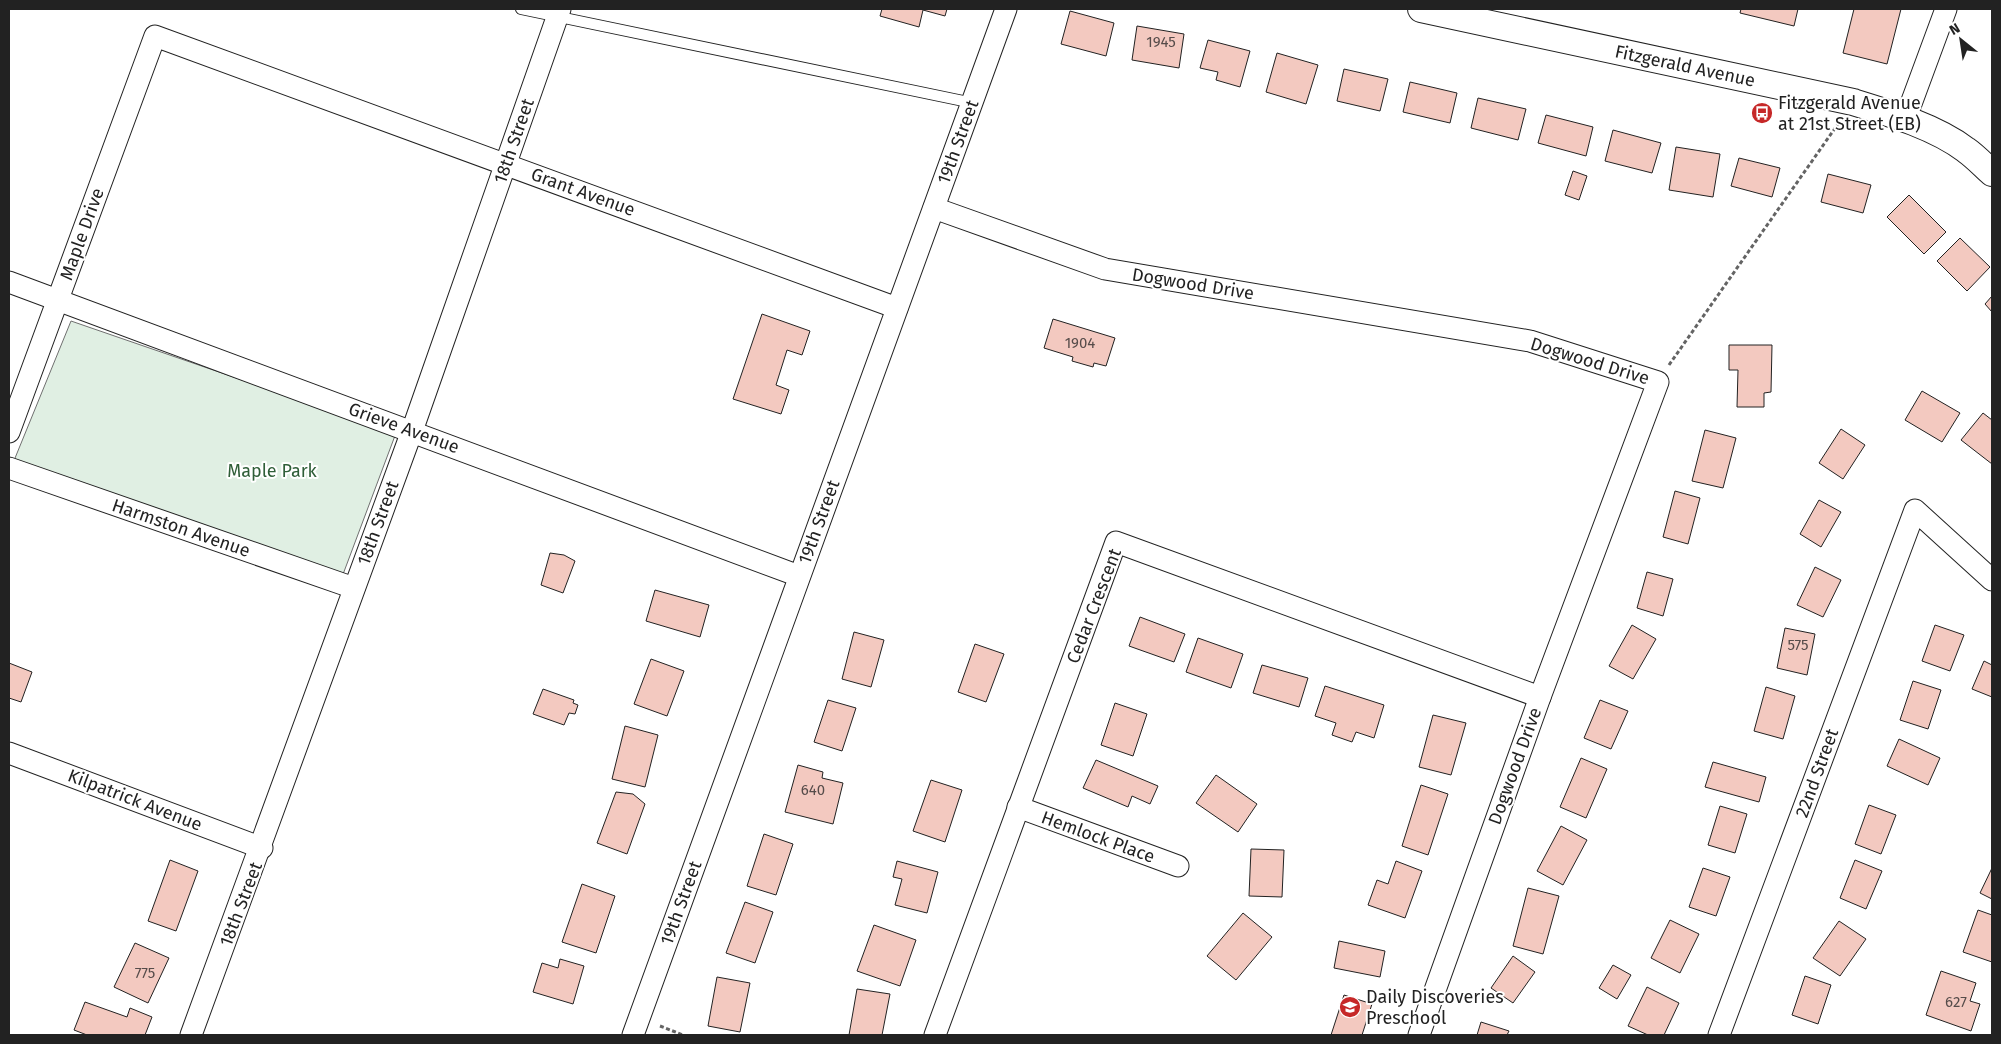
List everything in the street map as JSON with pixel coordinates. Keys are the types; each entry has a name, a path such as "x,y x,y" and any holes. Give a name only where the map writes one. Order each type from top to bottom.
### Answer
{"street":[{"name":"19th Street","path":"633,1035 1006,9"},
{"name":"Fitzgerald Avenue","path":"1425,9 1853,102 1905,120 1966,149 1992,174"},
{"path":"1905,120 1946,9"},
{"name":"18th Street","path":"191,1035 262,848 354,588 412,432 559,13"},
{"name":"Grant Avenue","path":"155,36 898,308"},
{"name":"Maple Drive","path":"9,432 155,36"},
{"name":"Dogwood Drive","path":"934,208 1105,270 1530,342 1658,382 1540,698 1419,1035"},
{"name":"Grieve Avenue","path":"9,282 799,576"},
{"name":"Harmston Avenue","path":"9,468 354,588"},
{"name":"22nd Street","path":"1719,1035 1915,510 1992,580"},
{"name":"Cedar Crescent","path":"935,1035 1116,542 1540,698"},
{"name":"Kilpatrick Avenue","path":"9,753 262,848"},
{"name":"Hemlock Place","path":"1018,808 1178,866"}],"lane":[{"path":"521,9 559,13 973,103"}],"path":[{"path":"1658,382 1853,102"}],"green space":[{"name":"Maple Park","path":"71,321 396,433 342,577 13,463"}],"building":[{"path":"882,9 947,9 945,16 923,10 919,27 880,16"},
{"path":"1741,9 1798,9 1794,26 1740,13"},
{"path":"1854,9 1901,9 1887,64 1843,53"},
{"path":"1070,11 1114,23 1106,56 1061,44"},
{"path":"1137,26 1184,34 1179,68 1132,60"},
{"path":"1208,40 1250,51 1240,87 1216,80 1218,72 1200,68"},
{"path":"1277,53 1318,65 1306,104 1266,92"},
{"path":"1344,69 1388,79 1380,111 1337,101"},
{"path":"1410,82 1457,93 1450,123 1403,112"},
{"path":"1478,98 1526,109 1518,140 1471,128"},
{"path":"1546,115 1593,127 1586,156 1538,143"},
{"path":"1613,130 1661,143 1652,173 1605,161"},
{"path":"1676,147 1720,154 1713,197 1669,190"},
{"path":"1739,158 1780,168 1772,197 1731,186"},
{"path":"1573,171 1587,176 1579,200 1565,195"},
{"path":"1828,174 1871,185 1863,213 1821,202"},
{"path":"1909,195 1946,232 1924,254 1887,217"},
{"path":"1960,238 1990,267 1967,291 1937,261"},
{"path":"1992,296 1992,312 1985,304"},
{"path":"762,314 810,331 802,355 787,350 776,385 789,390 781,414 733,399"},
{"path":"1053,319 1115,338 1106,366 1094,363 1093,367 1072,361 1073,357 1044,348"},
{"path":"1729,345 1772,345 1771,392 1764,393 1764,407 1737,407 1738,370 1729,370"},
{"path":"1922,391 1960,413 1942,442 1905,420"},
{"path":"1983,413 1992,420 1992,464 1961,440"},
{"path":"1841,429 1865,445 1843,479 1819,463"},
{"path":"1705,430 1736,438 1723,488 1692,481"},
{"path":"1675,491 1700,498 1688,544 1663,537"},
{"path":"1819,500 1841,512 1821,547 1800,534"},
{"path":"550,553 564,555 575,561 563,593 541,585"},
{"path":"1815,567 1841,580 1823,617 1797,605"},
{"path":"1647,572 1673,579 1663,616 1637,608"},
{"path":"655,590 709,605 700,637 646,621"},
{"path":"1140,617 1185,634 1174,662 1129,646"},
{"path":"1632,625 1656,639 1633,679 1609,666"},
{"path":"1935,625 1964,635 1950,671 1922,661"},
{"path":"1785,628 1815,634 1807,675 1777,668"},
{"path":"854,632 884,640 871,687 842,679"},
{"path":"1198,638 1243,654 1231,688 1186,672"},
{"path":"975,644 1004,654 986,702 958,692"},
{"path":"651,659 684,671 667,716 634,704"},
{"path":"1984,661 1992,665 1992,697 1972,689"},
{"path":"9,663 32,672 21,702 9,698"},
{"path":"1262,665 1308,678 1299,707 1253,693"},
{"path":"1913,681 1941,690 1928,729 1900,720"},
{"path":"1325,686 1384,705 1374,738 1356,732 1352,742 1332,735 1336,723 1315,716"},
{"path":"1766,687 1795,696 1783,739 1754,731"},
{"path":"543,689 574,700 573,703 578,705 575,714 569,713 564,725 533,714"},
{"path":"828,700 856,708 842,751 814,742"},
{"path":"1600,700 1628,711 1611,749 1584,738"},
{"path":"1115,703 1147,714 1133,756 1101,745"},
{"path":"1433,715 1466,723 1451,775 1419,767"},
{"path":"625,726 658,735 645,787 612,779"},
{"path":"1899,739 1940,758 1928,785 1887,766"},
{"path":"1581,758 1607,769 1586,818 1560,807"},
{"path":"1096,760 1158,786 1150,804 1132,796 1128,807 1083,788"},
{"path":"1713,762 1766,777 1759,802 1705,787"},
{"path":"798,765 823,772 822,778 843,783 833,824 785,812"},
{"path":"1216,775 1257,804 1238,832 1196,803"},
{"path":"931,780 962,790 945,842 913,831"},
{"path":"1421,785 1448,794 1428,855 1402,846"},
{"path":"616,792 633,794 645,804 627,854 597,843"},
{"path":"1869,805 1896,815 1881,854 1855,844"},
{"path":"1720,806 1747,814 1735,853 1708,845"},
{"path":"1561,826 1587,840 1563,885 1537,871"},
{"path":"764,834 793,844 776,895 747,886"},
{"path":"1251,849 1284,850 1282,897 1249,896"},
{"path":"170,860 198,871 176,931 148,921"},
{"path":"1855,860 1882,871 1866,909 1840,898"},
{"path":"897,861 938,872 927,913 895,905 902,879 893,877"},
{"path":"1396,861 1422,871 1405,918 1368,905 1377,880 1388,884"},
{"path":"1703,868 1730,877 1716,916 1689,907"},
{"path":"1992,868 1992,899 1980,893"},
{"path":"582,884 615,896 596,953 562,942"},
{"path":"1528,888 1559,896 1543,954 1513,946"},
{"path":"745,902 773,912 755,963 726,953"},
{"path":"1978,910 1992,915 1992,962 1963,952"},
{"path":"1243,913 1272,937 1236,980 1207,956"},
{"path":"1670,920 1699,934 1680,973 1651,958"},
{"path":"1839,921 1866,939 1840,976 1813,958"},
{"path":"874,925 916,940 900,986 857,971"},
{"path":"1339,941 1385,951 1380,977 1334,968"},
{"path":"135,943 169,958 148,1003 114,987"},
{"path":"1513,956 1535,972 1513,1003 1491,988"},
{"path":"560,959 584,966 573,1004 533,992 542,963 558,968"},
{"path":"1613,965 1631,975 1617,999 1599,988"},
{"path":"1941,971 1976,983 1970,1001 1980,1004 1971,1031 1926,1015"},
{"path":"1805,976 1831,985 1818,1024 1792,1015"},
{"path":"717,977 750,983 740,1032 708,1026"},
{"path":"1647,987 1679,1003 1664,1035 1648,1035 1628,1026"},
{"path":"857,989 890,994 882,1035 849,1035"},
{"path":"1344,995 1372,1004 1362,1035 1331,1035"},
{"path":"85,1002 127,1017 130,1008 152,1017 145,1035 87,1035 74,1030"},
{"path":"1481,1022 1509,1031 1507,1035 1477,1035"}],"place":[{"name":"Fitzgerald Avenue at 21st Street (EB)","path":"1762,113"},
{"name":"Daily Discoveries Preschool","path":"1350,1007"}]}
